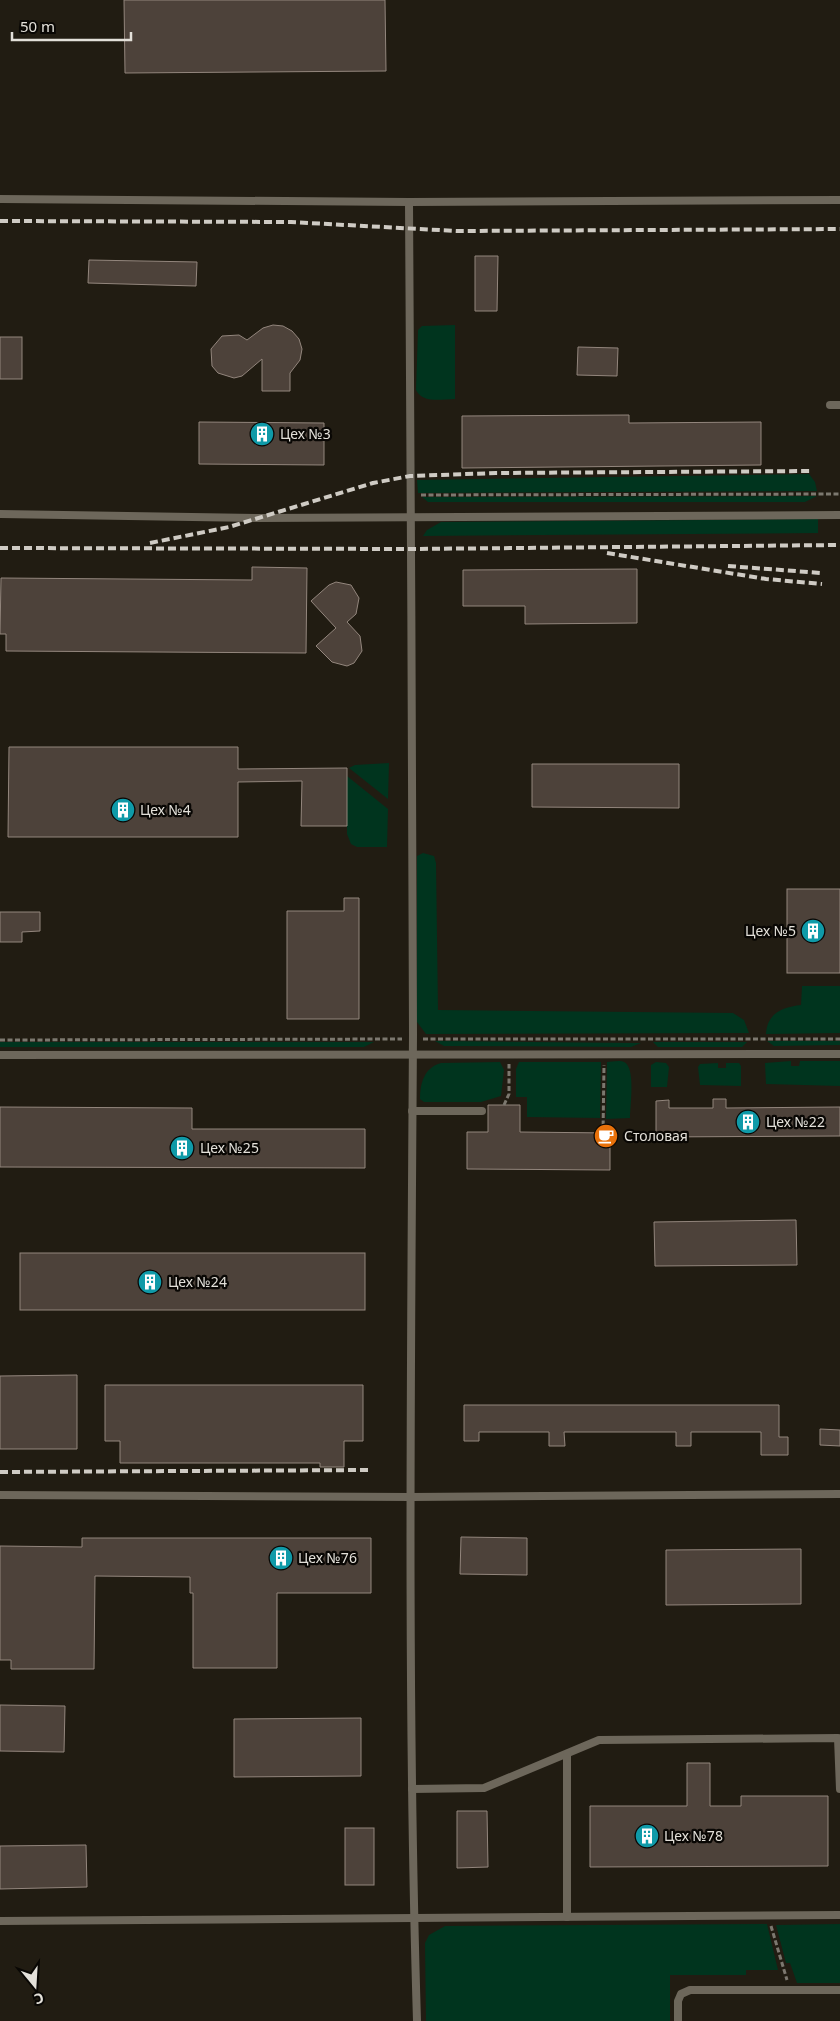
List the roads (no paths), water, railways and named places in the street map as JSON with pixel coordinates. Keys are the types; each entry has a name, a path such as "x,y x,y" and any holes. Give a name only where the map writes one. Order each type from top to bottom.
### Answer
{"lane":[{"path":"0,199 409,202 840,200"},
{"path":"409,202 413,1040 412,1789 417,2021"},
{"path":"830,405 840,405"},
{"path":"0,514 410,518 840,515"},
{"path":"0,1055 840,1054"},
{"path":"412,1111 482,1111"},
{"path":"0,1495 411,1497 840,1494"},
{"path":"412,1789 484,1788 567,1755 599,1740 838,1738 840,1789"},
{"path":"567,1755 567,1917"},
{"path":"0,1921 840,1915"},
{"path":"678,2021 678,2001 681,1994 690,1990 840,1990"}],"railway":[{"path":"0,221 291,222 456,231 840,229"},
{"path":"150,543 229,527 373,483 410,476 496,473 811,471"},
{"path":"0,548 410,549 840,545"},
{"path":"607,553 766,579 822,584"},
{"path":"728,566 821,573"},
{"path":"0,1472 370,1470"}],"place":[{"name":"Цех №3","path":"262,434"},
{"name":"Цех №4","path":"123,810"},
{"name":"Цех №5","path":"813,931"},
{"name":"Цех №22","path":"748,1122"},
{"name":"Столовая","path":"606,1136"},
{"name":"Цех №25","path":"182,1148"},
{"name":"Цех №24","path":"150,1282"},
{"name":"Цех №76","path":"281,1558"},
{"name":"Цех №78","path":"647,1836"}]}
